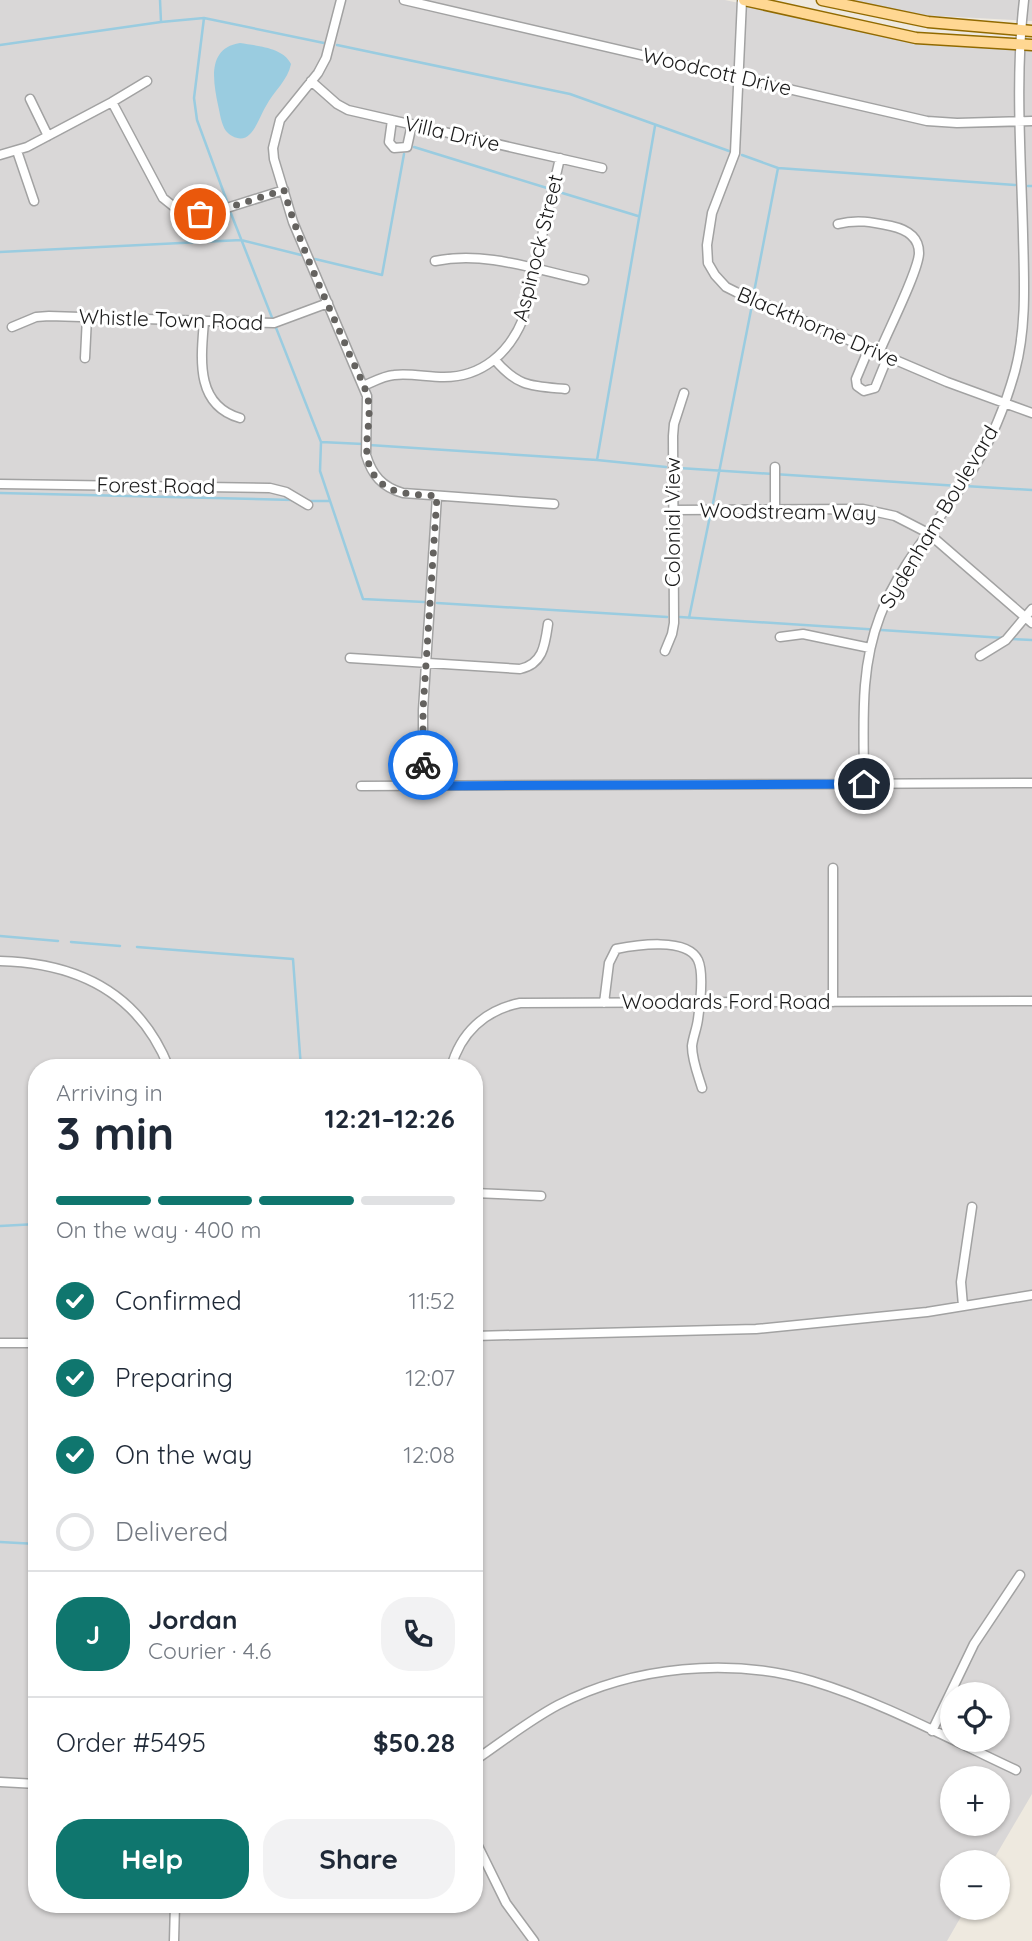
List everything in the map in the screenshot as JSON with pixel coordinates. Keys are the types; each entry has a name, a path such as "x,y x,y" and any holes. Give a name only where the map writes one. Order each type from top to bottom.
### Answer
{"main road":[{"path":"743,0 916,38 1032,45"},
{"path":"822,0 928,22 1032,30"}],"street":[{"path":"341,0 330,48 318,73 286,110 274,137 274,159 293,222 363,386 368,404 366,455 373,472 382,484 403,493 554,504"},
{"name":"Woodcott Drive","path":"404,0 928,121 1032,121"},
{"name":"Blackthorne Drive","path":"743,0 735,153 711,218 707,245 709,266 726,286 883,354 1032,413"},
{"name":"Sydenham Boulevard","path":"864,784 864,693 870,649 880,615 891,589 976,465 998,423 1018,358 1024,296 1020,45 1024,0"},
{"path":"0,155 17,151 48,136 112,103 146,81"},
{"name":"Villa Drive","path":"311,81 342,107 602,168"},
{"path":"30,99 48,136"},
{"path":"112,103 163,198 178,210 200,214 214,212 284,190"},
{"path":"392,120 389,142 394,148 407,146 412,124"},
{"path":"17,151 34,201"},
{"name":"Aspinock Street","path":"363,386 396,374 443,377 464,375 495,360 517,334 525,311 560,159"},
{"path":"838,224 862,220 900,228 911,234 919,249 915,268 883,354 875,387 864,390 857,386 856,379 869,348"},
{"path":"435,261 473,257 584,280"},
{"name":"Whistle Town Road","path":"12,327 36,317 274,323 328,303"},
{"path":"85,358 87,317"},
{"path":"204,321 202,365 209,394 216,407 240,418"},
{"path":"495,360 509,376 519,382 537,387 565,388"},
{"name":"Colonial View","path":"665,651 673,634 674,623 673,436 684,393"},
{"path":"775,467 775,509"},
{"name":"Forest Road","path":"0,484 270,488 286,492 308,505"},
{"path":"423,786 423,710 437,496"},
{"name":"Woodstream Way","path":"673,510 872,510 895,516 929,533 1028,620"},
{"path":"980,656 1006,640 1028,620 1032,609"},
{"path":"350,658 526,668 542,654 548,624"},
{"path":"780,637 803,634 870,649"},
{"path":"361,786 1032,783"},
{"path":"833,868 833,1002"},
{"path":"604,1003 609,963 616,950 637,945 679,947 692,952 699,961 700,1002 692,1045 702,1088"},
{"path":"0,961 41,963 64,968 89,979 109,991 140,1019 165,1059"},
{"name":"Woodards Ford Road","path":"454,1059 457,1048 478,1022 496,1010 520,1003 1032,1001"},
{"path":"483,1193 541,1196"},
{"path":"963,1306 961,1282 972,1207"},
{"path":"483,1336 741,1330 867,1319 1032,1295"},
{"path":"0,1343 28,1342"},
{"path":"932,1731 974,1644 1020,1575"},
{"path":"483,1755 540,1716 589,1692 644,1676 705,1668 760,1671 809,1680 859,1697 1016,1770"},
{"path":"0,1782 28,1784"},
{"path":"483,1856 506,1903 534,1941"},
{"path":"174,1941 175,1913"}],"shaded area":[{"path":"0,0 725,0 922,43 1032,50 1032,1794 1010,1831 1010,1766 940,1766 940,1836 1007,1836 999,1850 940,1850 940,1920 959,1920 947,1941 0,1941"},
{"path":"852,0 1032,0 1032,21 920,15"}],"water":[{"path":"240,43 276,51 291,64 255,128 241,138 228,133 223,125 214,76 217,58 222,51"}],"waterway":[{"path":"160,0 161,22"},
{"path":"204,18 194,98 197,120 228,204"},
{"path":"0,45 204,18 324,43"},
{"path":"337,45 570,94 729,151"},
{"path":"597,460 655,126"},
{"path":"414,147 547,188"},
{"path":"315,259 382,275 404,154"},
{"path":"742,155 778,168 1015,185"},
{"path":"754,292 778,168"},
{"path":"559,192 638,216"},
{"path":"230,211 321,442 320,471 363,599 424,602"},
{"path":"0,252 241,240 301,255"},
{"path":"713,503 752,305"},
{"path":"321,442 363,444"},
{"path":"369,445 666,467"},
{"path":"679,468 959,486"},
{"path":"965,486 1032,490"},
{"path":"0,493 294,500"},
{"path":"308,501 329,501"},
{"path":"689,618 710,516"},
{"path":"437,603 667,617"},
{"path":"680,617 1004,638"},
{"path":"1011,639 1032,640"},
{"path":"0,936 58,941"},
{"path":"71,942 120,946"},
{"path":"137,947 293,959 300,1059"},
{"path":"0,1226 28,1224"},
{"path":"0,1542 28,1544"}],"way so far":[{"path":"200,214 284,190 293,222 367,396 366,455 373,472 382,484 391,490 437,496 423,710 423,765"}],"route":[{"path":"423,765 423,786 864,784"}]}
